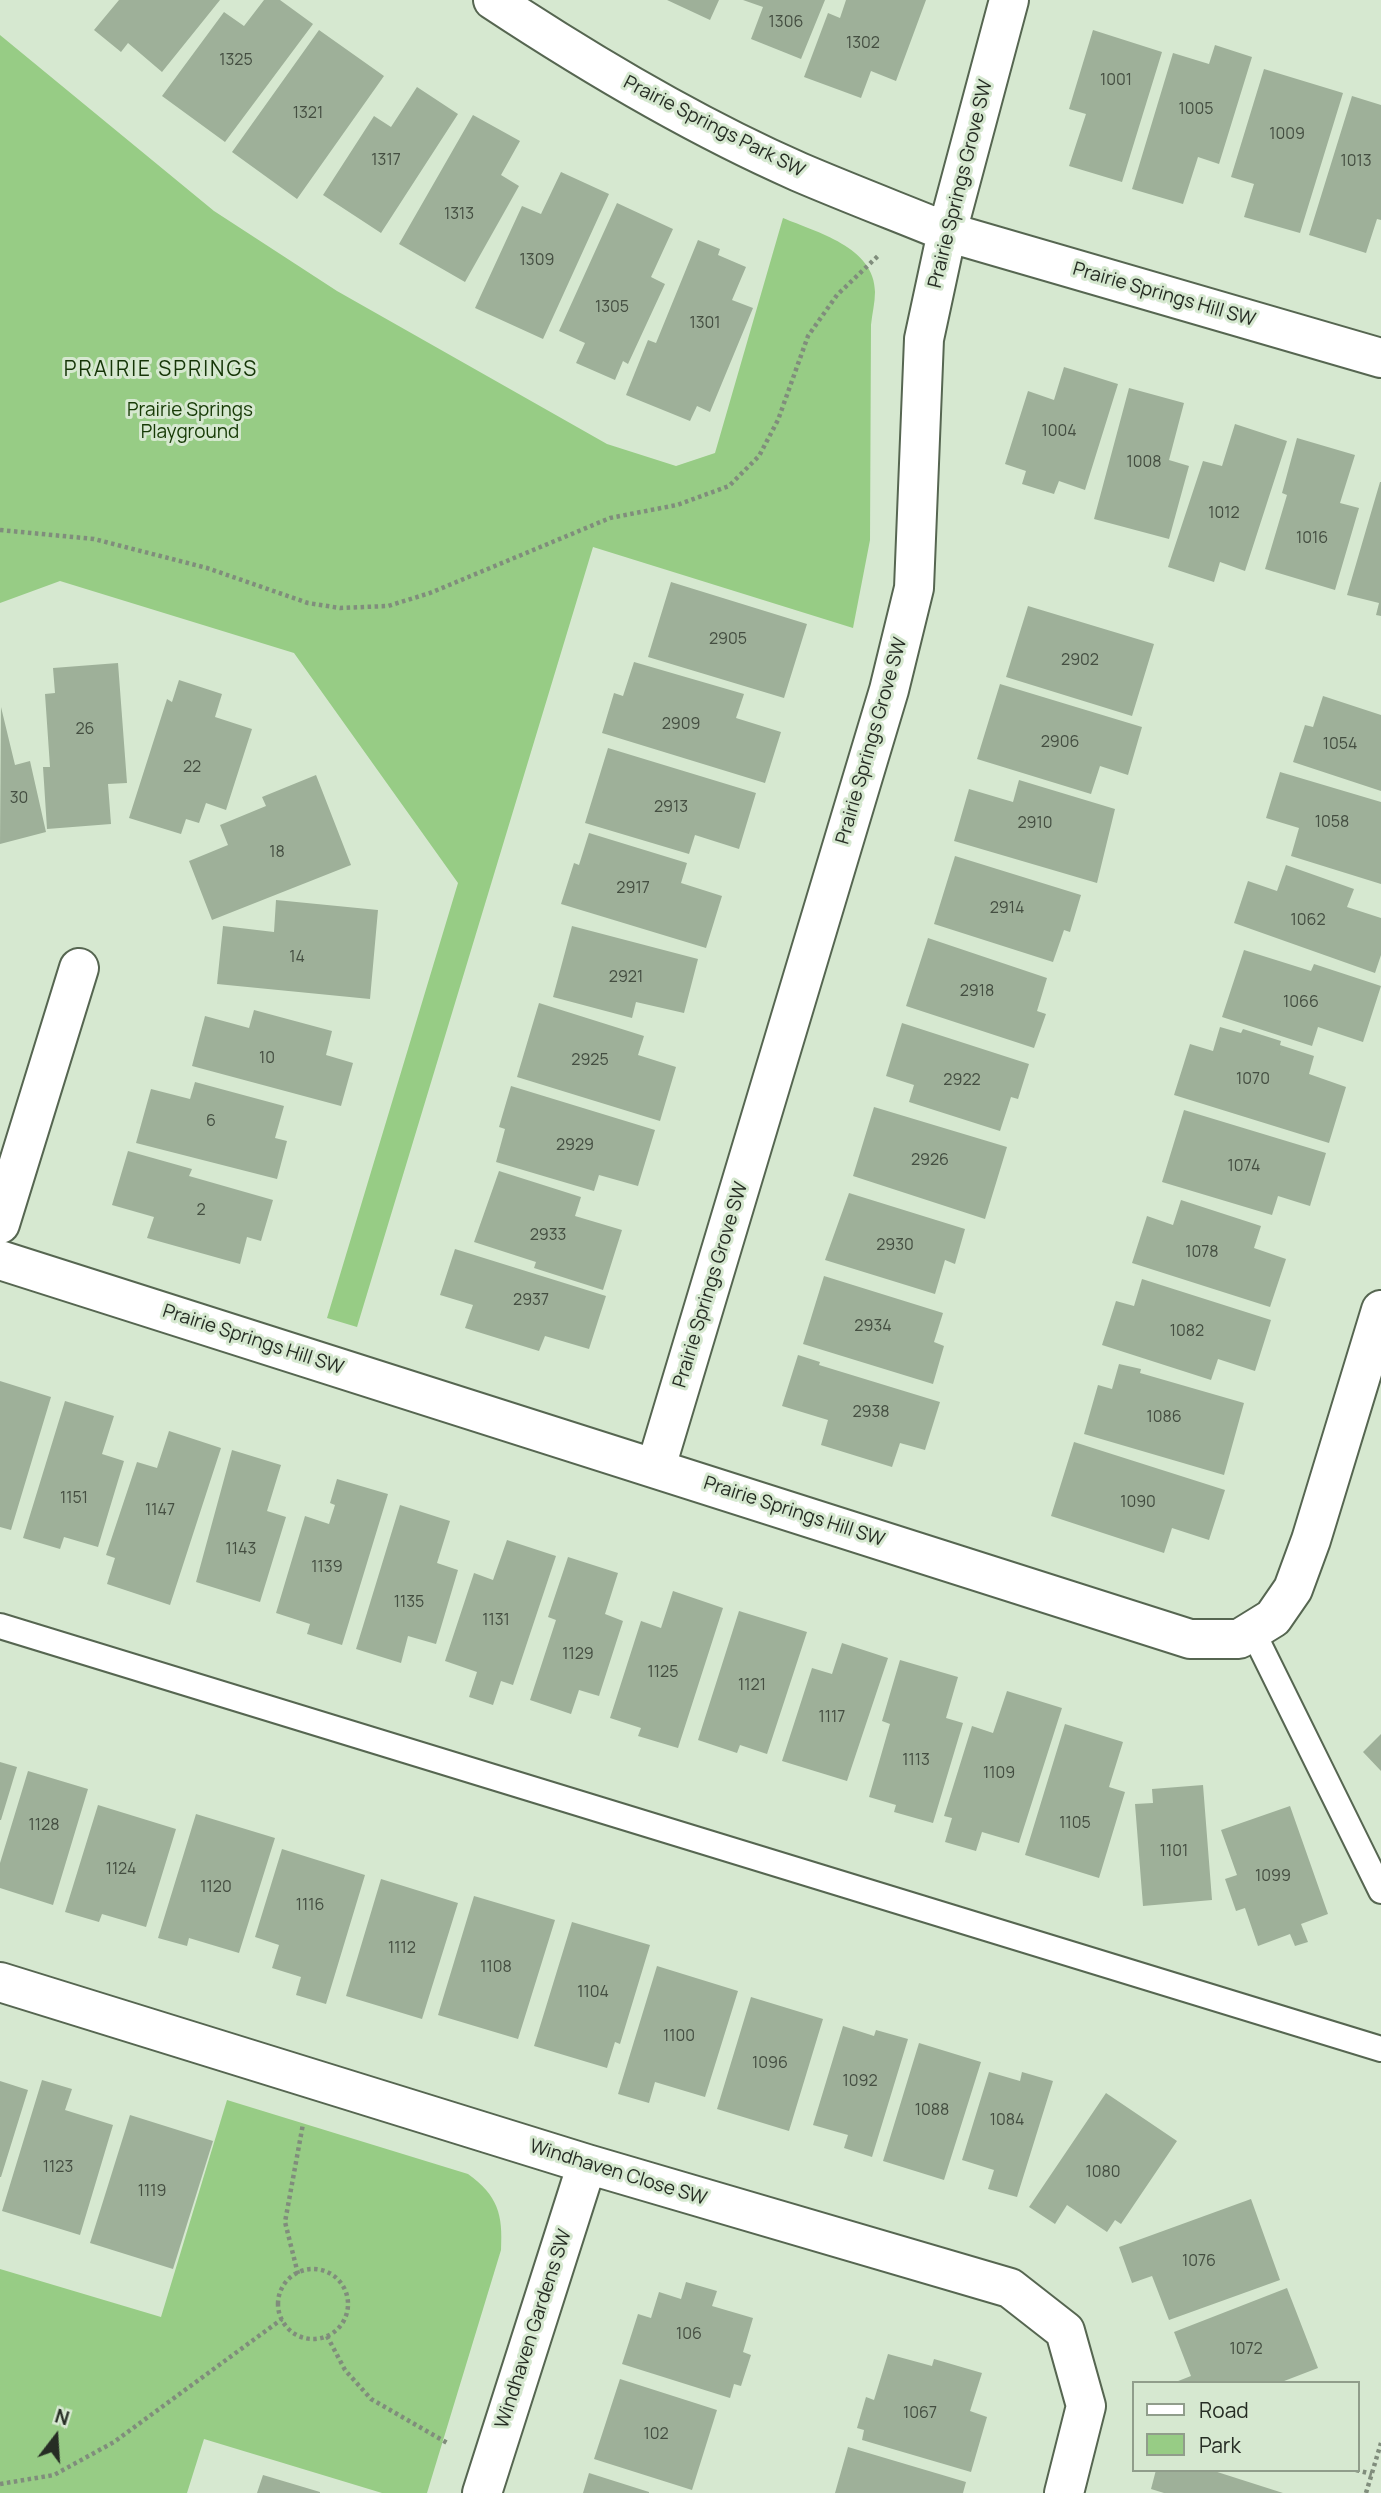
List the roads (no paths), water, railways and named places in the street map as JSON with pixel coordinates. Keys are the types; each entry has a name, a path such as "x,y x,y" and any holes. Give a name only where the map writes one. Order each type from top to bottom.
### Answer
{"street":[{"name":"Prairie Springs Park SW","path":"493,0 572,52 674,110 797,171 932,226"},
{"name":"Prairie Springs Grove SW","path":"656,1467 889,690 911,600 919,502 924,339 932,226 1009,0"},
{"name":"Prairie Springs Hill SW","path":"932,226 1381,358"},
{"path":"0,1224 79,968"},
{"name":"Prairie Springs Hill SW","path":"0,1260 1190,1639 1239,1639 1273,1618 1293,1589 1311,1541 1381,1310"},
{"name":"Windhaven Close SW","path":"0,1982 587,2164 1010,2288 1065,2331 1086,2406 1064,2493"},
{"name":"Windhaven Gardens SW","path":"487,2478 587,2164"}],"lane":[{"path":"0,1626 1381,2049"},
{"path":"1253,1632 1381,1891"}],"district":[{"name":"PRAIRIE SPRINGS","path":"161,370"}],"park label":[{"name":"Prairie Springs Playground","path":"190,422"}]}
